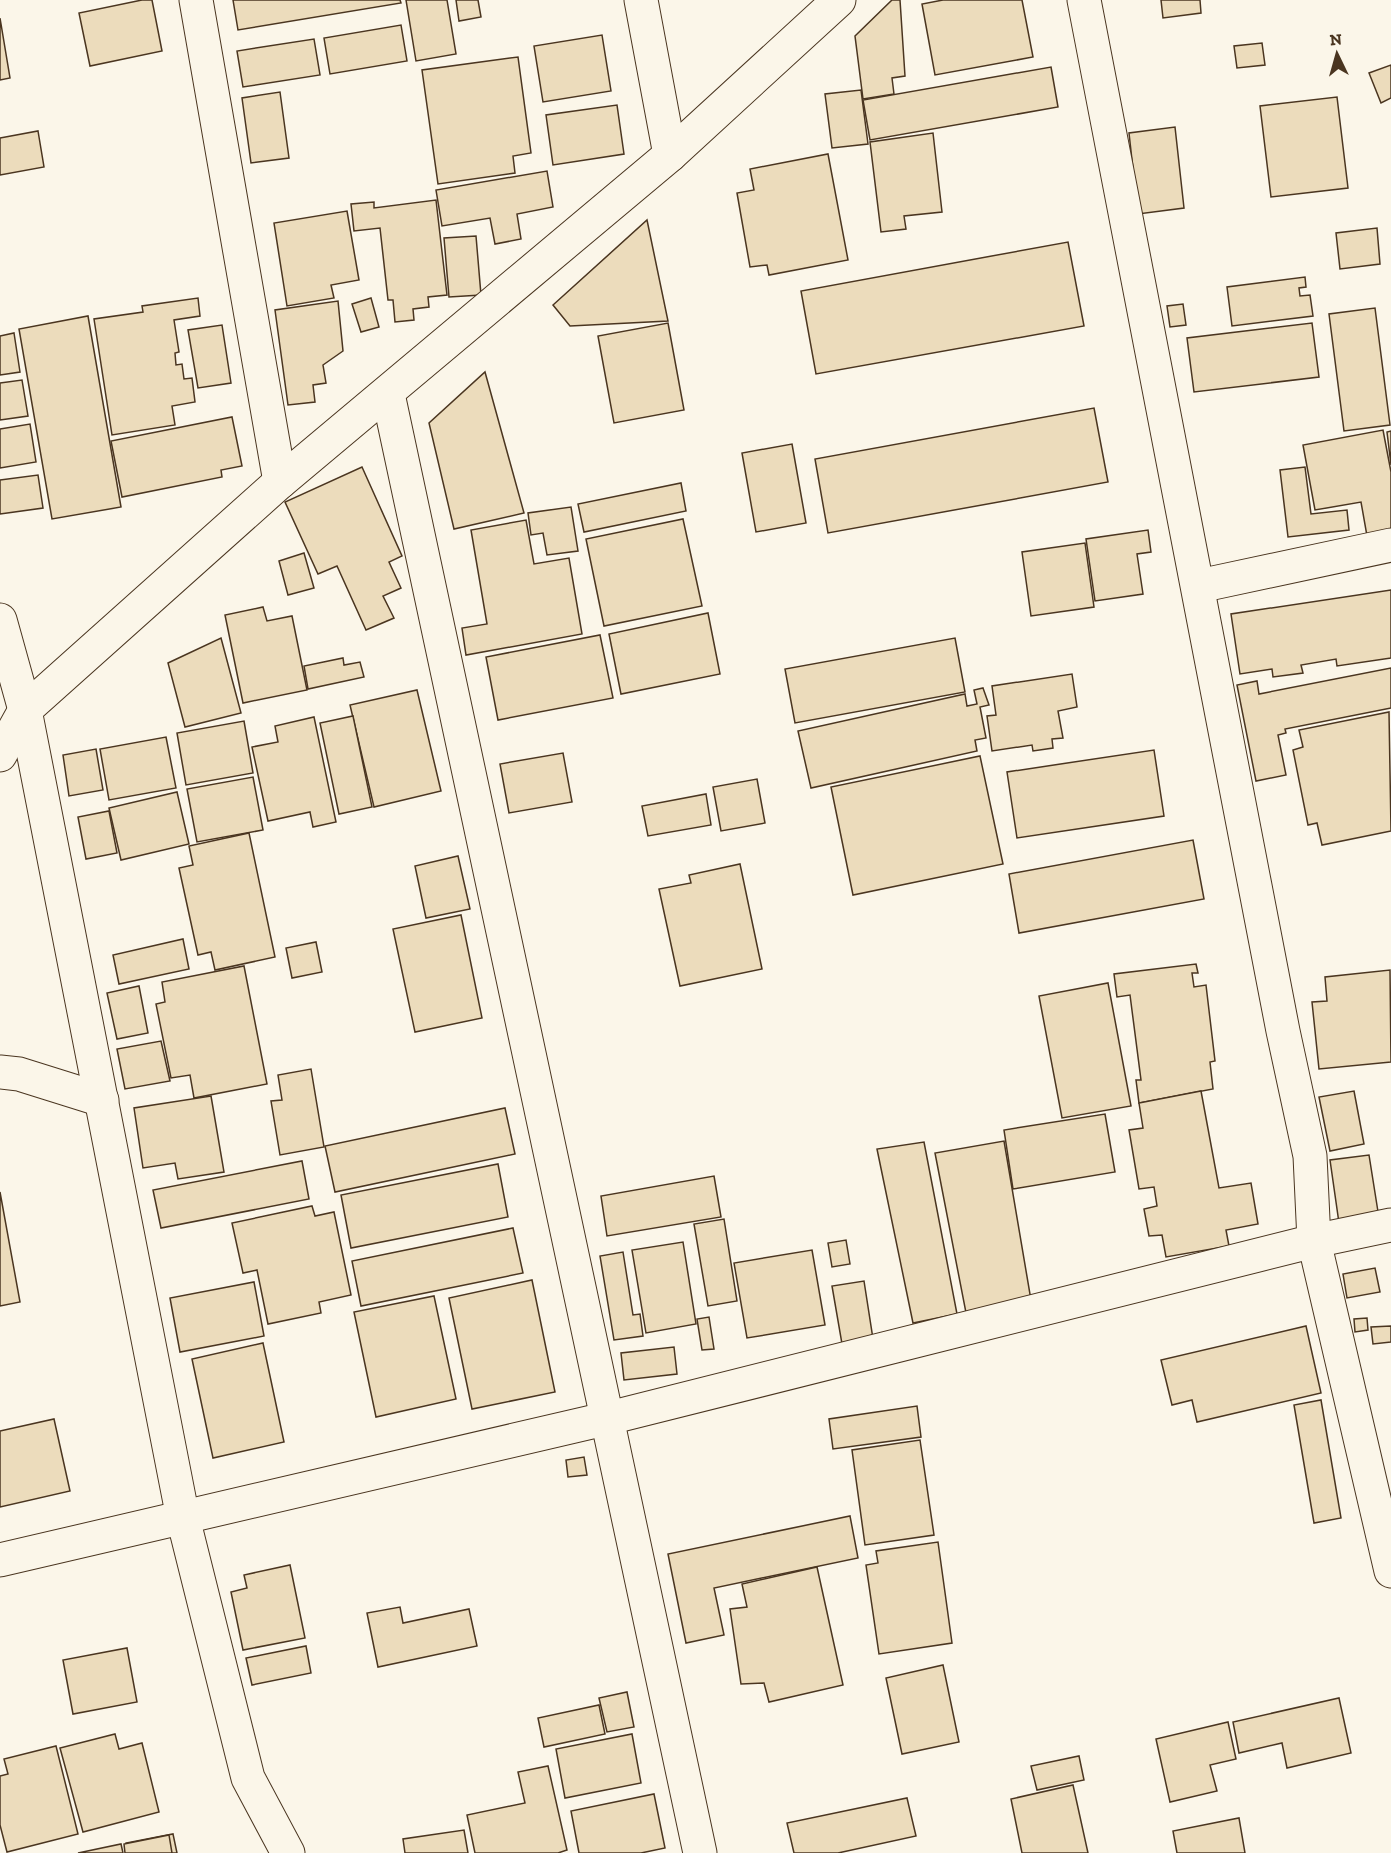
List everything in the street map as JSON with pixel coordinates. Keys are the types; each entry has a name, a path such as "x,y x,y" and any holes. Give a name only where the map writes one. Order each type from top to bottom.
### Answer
{"street":[{"path":"196,0 280,482"},
{"path":"641,0 670,155"},
{"path":"0,755 12,706 388,394 670,155 839,0"},
{"path":"1084,0 1283,1030 1310,1156 1314,1241 1391,1571"},
{"path":"388,394 609,1418 700,1853"},
{"path":"1199,586 1391,545"},
{"path":"0,620 12,706 102,1100 183,1518 248,1778 288,1853"},
{"path":"0,1072 19,1074 102,1100"},
{"path":"0,1560 609,1418 1314,1241 1391,1225"}],"building":[{"path":"152,0 162,51 90,66 79,13"},
{"path":"233,0 400,0 401,3 238,30"},
{"path":"406,0 447,0 456,54 416,61"},
{"path":"456,0 478,0 481,17 459,21"},
{"path":"892,0 900,0 905,76 892,78 894,94 863,99 855,36"},
{"path":"943,0 1022,0 1033,57 935,75 922,4"},
{"path":"1161,0 1200,0 1201,13 1163,18"},
{"path":"0,18 10,78 0,80"},
{"path":"401,25 407,61 330,74 324,38"},
{"path":"602,35 611,91 543,102 534,46"},
{"path":"314,39 320,75 243,87 237,51"},
{"path":"1262,43 1265,65 1237,68 1234,46"},
{"path":"518,57 531,153 513,156 515,173 438,184 422,70"},
{"path":"1391,65 1391,98 1381,103 1369,73"},
{"path":"1051,67 1058,107 870,140 863,100"},
{"path":"861,90 868,144 832,148 825,94"},
{"path":"280,92 289,158 251,163 242,98"},
{"path":"1337,97 1348,188 1271,197 1260,106"},
{"path":"617,105 624,154 553,165 546,115"},
{"path":"1175,127 1184,208 1138,214 1129,133"},
{"path":"38,131 44,167 0,175 0,138"},
{"path":"933,133 942,212 904,216 906,229 881,232 870,142"},
{"path":"828,154 848,260 769,275 767,265 750,267 737,193 754,190 750,169"},
{"path":"547,171 553,207 517,214 521,239 495,244 490,218 442,226 436,190"},
{"path":"436,200 447,295 428,297 429,307 413,309 414,320 395,322 393,300 388,300 380,228 354,231 351,204 374,202 374,208"},
{"path":"347,211 359,280 331,285 334,298 287,306 274,223"},
{"path":"647,220 668,321 570,326 553,305"},
{"path":"1377,228 1380,264 1340,269 1336,233"},
{"path":"476,236 481,295 449,297 444,238"},
{"path":"1068,242 1084,326 816,374 801,291"},
{"path":"1305,277 1306,287 1299,288 1300,296 1310,295 1313,316 1232,326 1227,287"},
{"path":"198,298 200,316 174,320 179,352 175,353 176,365 182,364 184,379 192,378 195,402 172,406 175,425 112,435 94,319 143,312 142,306"},
{"path":"371,298 379,327 361,332 352,304"},
{"path":"338,301 343,351 323,365 326,383 313,385 315,402 288,405 275,310"},
{"path":"1183,304 1186,325 1170,327 1167,306"},
{"path":"1375,308 1390,425 1344,431 1329,314"},
{"path":"88,316 121,507 52,519 19,329"},
{"path":"668,323 684,410 614,423 598,336"},
{"path":"1312,323 1319,377 1194,392 1187,338"},
{"path":"222,325 231,383 198,388 188,330"},
{"path":"14,333 20,372 0,375 0,336"},
{"path":"485,372 524,513 454,529 429,423"},
{"path":"22,380 28,416 0,420 0,383"},
{"path":"1094,408 1108,482 828,533 815,459"},
{"path":"232,417 242,466 221,470 222,477 122,497 111,441"},
{"path":"30,424 36,462 0,468 0,429"},
{"path":"1383,430 1391,472 1391,532 1367,536 1361,502 1315,510 1303,445"},
{"path":"1391,431 1391,465 1387,432"},
{"path":"792,444 806,523 756,532 742,453"},
{"path":"362,467 402,556 389,562 401,588 383,596 394,618 366,630 337,566 318,574 285,502"},
{"path":"1305,467 1311,514 1347,510 1349,530 1288,537 1280,470"},
{"path":"38,475 43,508 0,514 0,480"},
{"path":"681,483 686,511 584,532 578,504"},
{"path":"571,507 578,551 547,555 543,533 531,535 528,513"},
{"path":"683,519 702,606 604,626 586,539"},
{"path":"526,520 534,564 569,558 582,634 466,655 462,628 487,624 471,530"},
{"path":"1148,530 1151,552 1137,554 1143,594 1095,601 1086,539"},
{"path":"1085,543 1094,607 1031,616 1022,552"},
{"path":"304,553 314,588 288,595 279,561"},
{"path":"1391,590 1391,658 1337,666 1336,659 1301,665 1303,673 1273,677 1272,669 1240,674 1231,614"},
{"path":"263,607 267,621 292,616 307,690 243,703 225,615"},
{"path":"708,613 720,674 621,694 609,634"},
{"path":"600,635 613,698 498,720 486,657"},
{"path":"221,638 241,713 185,727 168,663"},
{"path":"955,638 965,692 795,723 785,669"},
{"path":"343,658 344,665 360,662 364,677 308,689 304,666"},
{"path":"1391,668 1391,708 1285,729 1286,733 1278,735 1286,775 1256,781 1237,685 1257,681 1259,694"},
{"path":"1072,674 1077,707 1058,711 1063,738 1052,739 1053,748 1033,751 1032,745 992,751 987,716 996,715 992,686"},
{"path":"983,688 989,705 980,707 986,738 975,740 977,751 811,788 798,731 965,694 967,706 977,704 974,690"},
{"path":"417,690 441,791 374,807 350,705"},
{"path":"1389,712 1391,831 1322,845 1317,823 1308,825 1293,750 1303,747 1299,730"},
{"path":"353,716 372,807 339,814 320,723"},
{"path":"314,717 336,822 313,827 310,812 268,821 252,747 278,742 275,726"},
{"path":"244,721 253,773 186,785 177,733"},
{"path":"166,737 176,788 109,800 100,749"},
{"path":"96,749 103,790 69,796 63,755"},
{"path":"1154,750 1164,816 1017,838 1007,772"},
{"path":"563,753 572,802 509,813 500,764"},
{"path":"980,756 1003,864 853,895 831,787"},
{"path":"253,777 263,830 197,842 187,789"},
{"path":"757,779 765,823 721,831 713,787"},
{"path":"177,792 189,844 121,860 109,808"},
{"path":"706,794 711,825 648,836 642,806"},
{"path":"109,811 117,853 86,859 78,817"},
{"path":"249,833 275,957 215,970 211,952 198,955 179,868 193,865 189,846"},
{"path":"1193,840 1204,899 1019,933 1009,874"},
{"path":"458,856 470,909 426,918 415,866"},
{"path":"740,864 762,969 680,986 659,889 691,883 689,875"},
{"path":"461,915 482,1018 415,1032 393,929"},
{"path":"183,939 189,969 119,984 113,955"},
{"path":"316,942 322,972 292,978 286,948"},
{"path":"1196,964 1198,973 1192,973 1194,987 1206,985 1215,1061 1210,1062 1213,1089 1139,1103 1136,1080 1141,1080 1130,995 1117,997 1114,974"},
{"path":"244,966 267,1084 194,1098 190,1075 171,1078 156,1004 165,1002 162,982"},
{"path":"1390,970 1391,1062 1319,1069 1312,1002 1327,1001 1325,977"},
{"path":"1108,983 1131,1106 1062,1118 1039,996"},
{"path":"139,986 148,1033 117,1039 107,993"},
{"path":"161,1041 170,1081 125,1089 117,1049"},
{"path":"311,1069 324,1147 280,1155 271,1101 282,1100 278,1075"},
{"path":"1201,1091 1219,1188 1251,1183 1258,1224 1226,1230 1229,1246 1166,1257 1162,1235 1149,1236 1144,1209 1157,1206 1154,1187 1139,1189 1129,1130 1143,1128 1139,1103"},
{"path":"1354,1091 1364,1144 1330,1151 1319,1097"},
{"path":"211,1096 224,1172 178,1179 175,1163 143,1168 134,1108"},
{"path":"505,1108 515,1154 335,1192 325,1146"},
{"path":"1105,1114 1115,1172 1013,1189 1004,1130"},
{"path":"1004,1141 1032,1306 967,1318 935,1153"},
{"path":"924,1142 957,1314 913,1323 877,1149"},
{"path":"1369,1155 1379,1218 1339,1223 1330,1160"},
{"path":"302,1161 309,1199 161,1228 153,1190"},
{"path":"498,1164 508,1217 351,1248 341,1195"},
{"path":"714,1176 721,1217 607,1236 601,1196"},
{"path":"0,1192 20,1302 0,1306"},
{"path":"312,1206 315,1216 334,1212 351,1295 319,1302 321,1313 268,1324 257,1270 243,1273 232,1223"},
{"path":"724,1219 737,1301 708,1306 694,1224"},
{"path":"513,1228 523,1273 361,1306 352,1261"},
{"path":"846,1240 850,1264 832,1267 828,1243"},
{"path":"683,1242 696,1324 646,1333 632,1250"},
{"path":"812,1250 825,1325 747,1338 734,1263"},
{"path":"623,1252 633,1315 640,1314 643,1336 614,1340 600,1256"},
{"path":"1375,1268 1380,1292 1347,1298 1343,1274"},
{"path":"532,1280 555,1392 472,1409 449,1298"},
{"path":"864,1281 873,1339 842,1344 832,1286"},
{"path":"254,1282 264,1336 180,1352 170,1298"},
{"path":"434,1296 456,1399 376,1417 354,1312"},
{"path":"709,1317 714,1349 702,1350 697,1319"},
{"path":"1367,1318 1368,1330 1355,1332 1354,1319"},
{"path":"1306,1326 1321,1393 1197,1422 1192,1400 1172,1405 1161,1360"},
{"path":"1391,1326 1391,1342 1373,1344 1371,1327"},
{"path":"263,1343 284,1442 213,1458 192,1359"},
{"path":"674,1347 677,1374 624,1380 621,1353"},
{"path":"1321,1400 1341,1518 1314,1523 1294,1405"},
{"path":"917,1406 921,1437 833,1449 829,1419"},
{"path":"54,1419 70,1491 0,1507 0,1431"},
{"path":"920,1440 934,1535 865,1545 852,1450"},
{"path":"584,1457 587,1475 568,1477 566,1460"},
{"path":"850,1516 858,1558 714,1588 724,1635 686,1643 668,1554"},
{"path":"938,1542 952,1643 879,1654 866,1565 878,1563 876,1551"},
{"path":"290,1565 305,1638 243,1650 231,1592 247,1588 244,1575"},
{"path":"817,1567 843,1685 769,1702 764,1683 741,1684 730,1609 747,1607 742,1584"},
{"path":"400,1607 403,1623 469,1609 477,1646 378,1667 367,1613"},
{"path":"306,1646 311,1673 252,1685 246,1658"},
{"path":"127,1648 137,1702 73,1714 63,1660"},
{"path":"943,1665 959,1742 902,1754 886,1678"},
{"path":"627,1692 634,1727 607,1732 599,1698"},
{"path":"1339,1698 1351,1753 1287,1768 1282,1743 1239,1753 1233,1722"},
{"path":"599,1705 605,1734 544,1747 538,1718"},
{"path":"1228,1722 1236,1759 1210,1765 1217,1791 1170,1802 1156,1739"},
{"path":"115,1734 119,1749 142,1743 159,1812 83,1832 60,1748"},
{"path":"632,1734 641,1783 565,1798 556,1749"},
{"path":"56,1746 78,1834 7,1852 0,1825 0,1776 8,1774 4,1759"},
{"path":"1079,1756 1084,1780 1037,1790 1031,1766"},
{"path":"548,1766 567,1850 558,1853 475,1853 467,1815 525,1803 518,1772"},
{"path":"1073,1785 1088,1853 1022,1853 1011,1799"},
{"path":"654,1794 665,1848 641,1853 579,1853 571,1811"},
{"path":"907,1798 916,1836 838,1853 794,1853 787,1823"},
{"path":"1239,1818 1245,1853 1177,1853 1173,1831"},
{"path":"464,1830 468,1853 405,1853 403,1839"},
{"path":"173,1834 177,1853 128,1853 126,1843"},
{"path":"169,1835 172,1853 125,1853 124,1844"},
{"path":"121,1844 123,1853 78,1853"}]}
